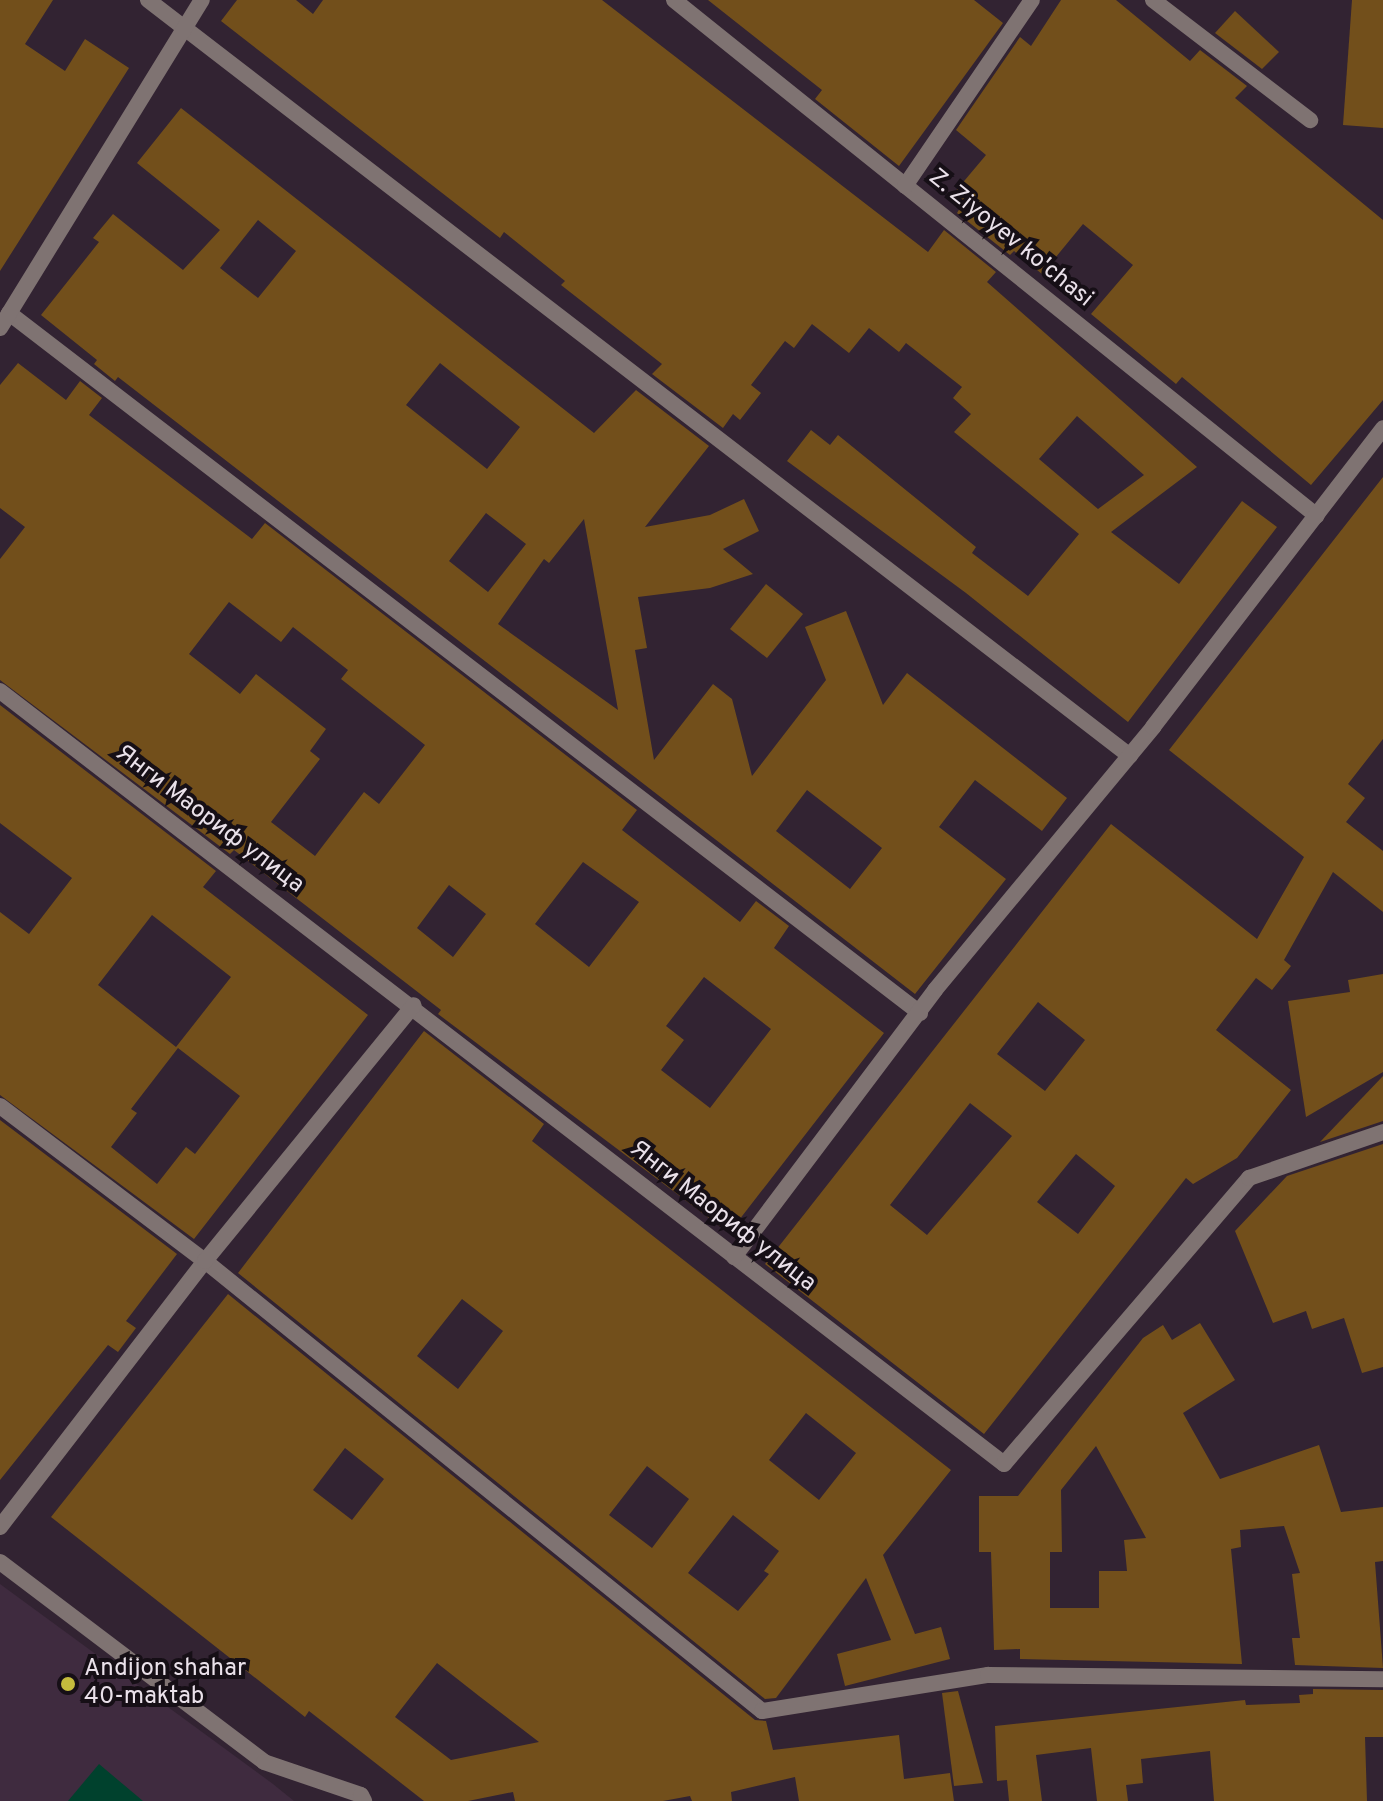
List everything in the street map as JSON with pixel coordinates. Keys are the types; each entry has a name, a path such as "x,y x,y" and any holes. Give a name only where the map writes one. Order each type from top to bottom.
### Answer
{"street":[{"path":"148,0 186,25 1130,756"},
{"path":"0,328 202,0"},
{"name":"Z. Ziyoyev ko'chasi","path":"674,0 1317,516"},
{"path":"905,186 1032,0"},
{"path":"1153,0 1310,120"},
{"path":"9,313 920,1013"},
{"path":"734,1257 920,1013 1130,756 1383,428"},
{"name":"Янги Маориф улица","path":"0,691 414,1005 734,1257 1004,1464 1249,1178 1383,1132"},
{"path":"0,1527 205,1261 414,1005"},
{"path":"0,1106 205,1261 762,1711 988,1675 1383,1679"},
{"path":"0,1562 264,1762 361,1795 364,1801"}],"shaded area":[{"name":"Andijon shahar 40-maktab","path":"0,1584 273,1784 294,1801 0,1801"}],"green space":[{"path":"99,1764 143,1801 68,1801"}],"building":[{"path":"0,0 53,0 25,44 65,71 85,39 129,68 0,271"},
{"path":"237,0 296,0 313,14 323,0 602,0 928,252 944,230 996,272 987,282 1197,467 1111,532 1179,584 1242,501 1277,527 1128,722 966,593 787,461 811,430 830,445 838,435 976,547 972,553 1028,596 1079,534 954,432 971,414 953,398 962,387 906,343 899,352 869,328 849,353 812,324 794,348 785,341 751,385 761,393 740,420 733,414 723,428 652,374 662,364 561,285 565,281 504,232 500,238 221,21","holes":["1077,416 1144,475 1098,509 1039,459"]},
{"path":"708,0 974,0 1003,23 899,166 815,99 822,90"},
{"path":"1061,0 1116,0 1190,61 1200,50 1247,86 1235,98 1383,220 1383,400 1311,485 1182,377 1176,384 1091,314 1133,265 1083,224 1042,274 1014,251 1010,255 957,213 960,208 949,199 986,155 956,130 1020,37 1031,46"},
{"path":"1352,0 1383,0 1383,128 1343,125"},
{"path":"1235,11 1279,52 1262,69 1215,33"},
{"path":"181,108 594,433 636,390 709,446 645,527 710,515 744,499 759,531 723,549 753,574 710,588 638,597 647,648 635,650 654,760 713,684 732,699 752,776 826,680 805,627 846,611 883,705 907,673 1067,798 1042,831 975,780 939,827 1006,879 915,994 118,377 115,381 94,364 97,360 41,315 99,242 93,238 113,214 183,270 220,230 137,163","holes":["258,220 296,251 258,298 220,268","440,363 520,427 487,469 406,405","486,513 526,544 488,592 449,561","584,519 618,710 498,624 544,559 549,563","807,790 882,848 850,889 776,831"]},
{"path":"18,363 66,400 80,381 102,398 89,415 252,539 265,523 637,810 622,830 740,922 756,901 789,926 774,948 884,1033 729,1233 438,1014 441,1010 234,850 230,854 0,680 0,559 25,527 0,508 0,385","holes":["229,602 281,642 293,627 348,670 341,679 425,745 379,804 364,792 315,856 271,822 320,759 310,751 326,729 256,674 240,694 189,654","583,862 639,902 589,967 535,924","449,885 486,914 453,957 417,928","704,977 771,1029 710,1108 661,1070 684,1040 666,1026"]},
{"path":"1383,477 1383,739 1348,784 1365,798 1346,822 1383,851 1383,912 1333,872 1284,960 1291,966 1272,990 1256,978 1216,1030 1291,1090 1237,1158 1193,1184 1186,1178 984,1434 765,1264 1111,824 1257,939 1304,857 1169,750","holes":["1038,1002 1085,1040 1045,1091 997,1054","970,1103 1012,1136 927,1235 890,1205","1076,1154 1115,1186 1078,1234 1037,1202"]},
{"path":"766,584 803,614 767,658 730,629"},
{"path":"0,705 216,871 203,887 368,1015 194,1239 0,1095 0,912 29,934 72,878 0,823","holes":["152,915 231,977 176,1047 98,985","178,1048 240,1096 195,1154 186,1147 157,1184 111,1147 137,1113 131,1109"]},
{"path":"1383,974 1383,1072 1306,1117 1288,1001 1350,992 1348,980"},
{"path":"424,1031 544,1124 532,1141 951,1470 883,1555 915,1634 941,1627 950,1659 845,1686 837,1654 891,1640 866,1578 776,1698 765,1699 238,1273","holes":["462,1299 503,1331 458,1389 417,1356","806,1413 856,1453 819,1500 769,1460","647,1466 689,1499 652,1548 609,1515","733,1515 779,1551 764,1571 769,1574 738,1611 688,1573"]},
{"path":"1383,1076 1383,1121 1320,1142"},
{"path":"0,1120 177,1254 126,1321 136,1328 118,1352 108,1345 0,1480"},
{"path":"1383,1144 1383,1367 1362,1373 1344,1318 1312,1329 1306,1311 1273,1323 1235,1231 1287,1176"},
{"path":"228,1294 755,1720 766,1721 773,1750 899,1735 904,1779 950,1773 954,1801 799,1801 795,1777 731,1792 732,1801 692,1801 690,1796 663,1801 515,1801 513,1792 468,1801 424,1801 309,1711 305,1717 51,1517","holes":["345,1448 384,1479 352,1520 313,1490","437,1663 479,1696 539,1742 451,1760 395,1717"]},
{"path":"1200,1323 1235,1380 1183,1413 1220,1479 1319,1445 1341,1512 1383,1507 1383,1561 1375,1562 1383,1668 1295,1665 1292,1638 1300,1638 1292,1574 1300,1573 1284,1526 1240,1530 1241,1547 1231,1549 1242,1664 1020,1659 1020,1649 994,1650 991,1552 979,1552 979,1496 1018,1496 1143,1338 1163,1325 1172,1340","holes":["1096,1446 1146,1538 1124,1540 1127,1571 1099,1571 1099,1608 1050,1608 1050,1552 1062,1552 1061,1490"]},
{"path":"1313,1689 1383,1690 1383,1737 1365,1737 1367,1801 1214,1801 1210,1751 1141,1759 1143,1783 1126,1785 1128,1801 1097,1801 1091,1748 1036,1755 1042,1801 1009,1801 1007,1780 997,1781 995,1726 1245,1700 1246,1705 1300,1703 1299,1695 1313,1694"},
{"path":"958,1691 983,1783 954,1786 942,1693"}],"place":[{"name":"Andijon shahar 40-maktab","path":"68,1684"}]}
